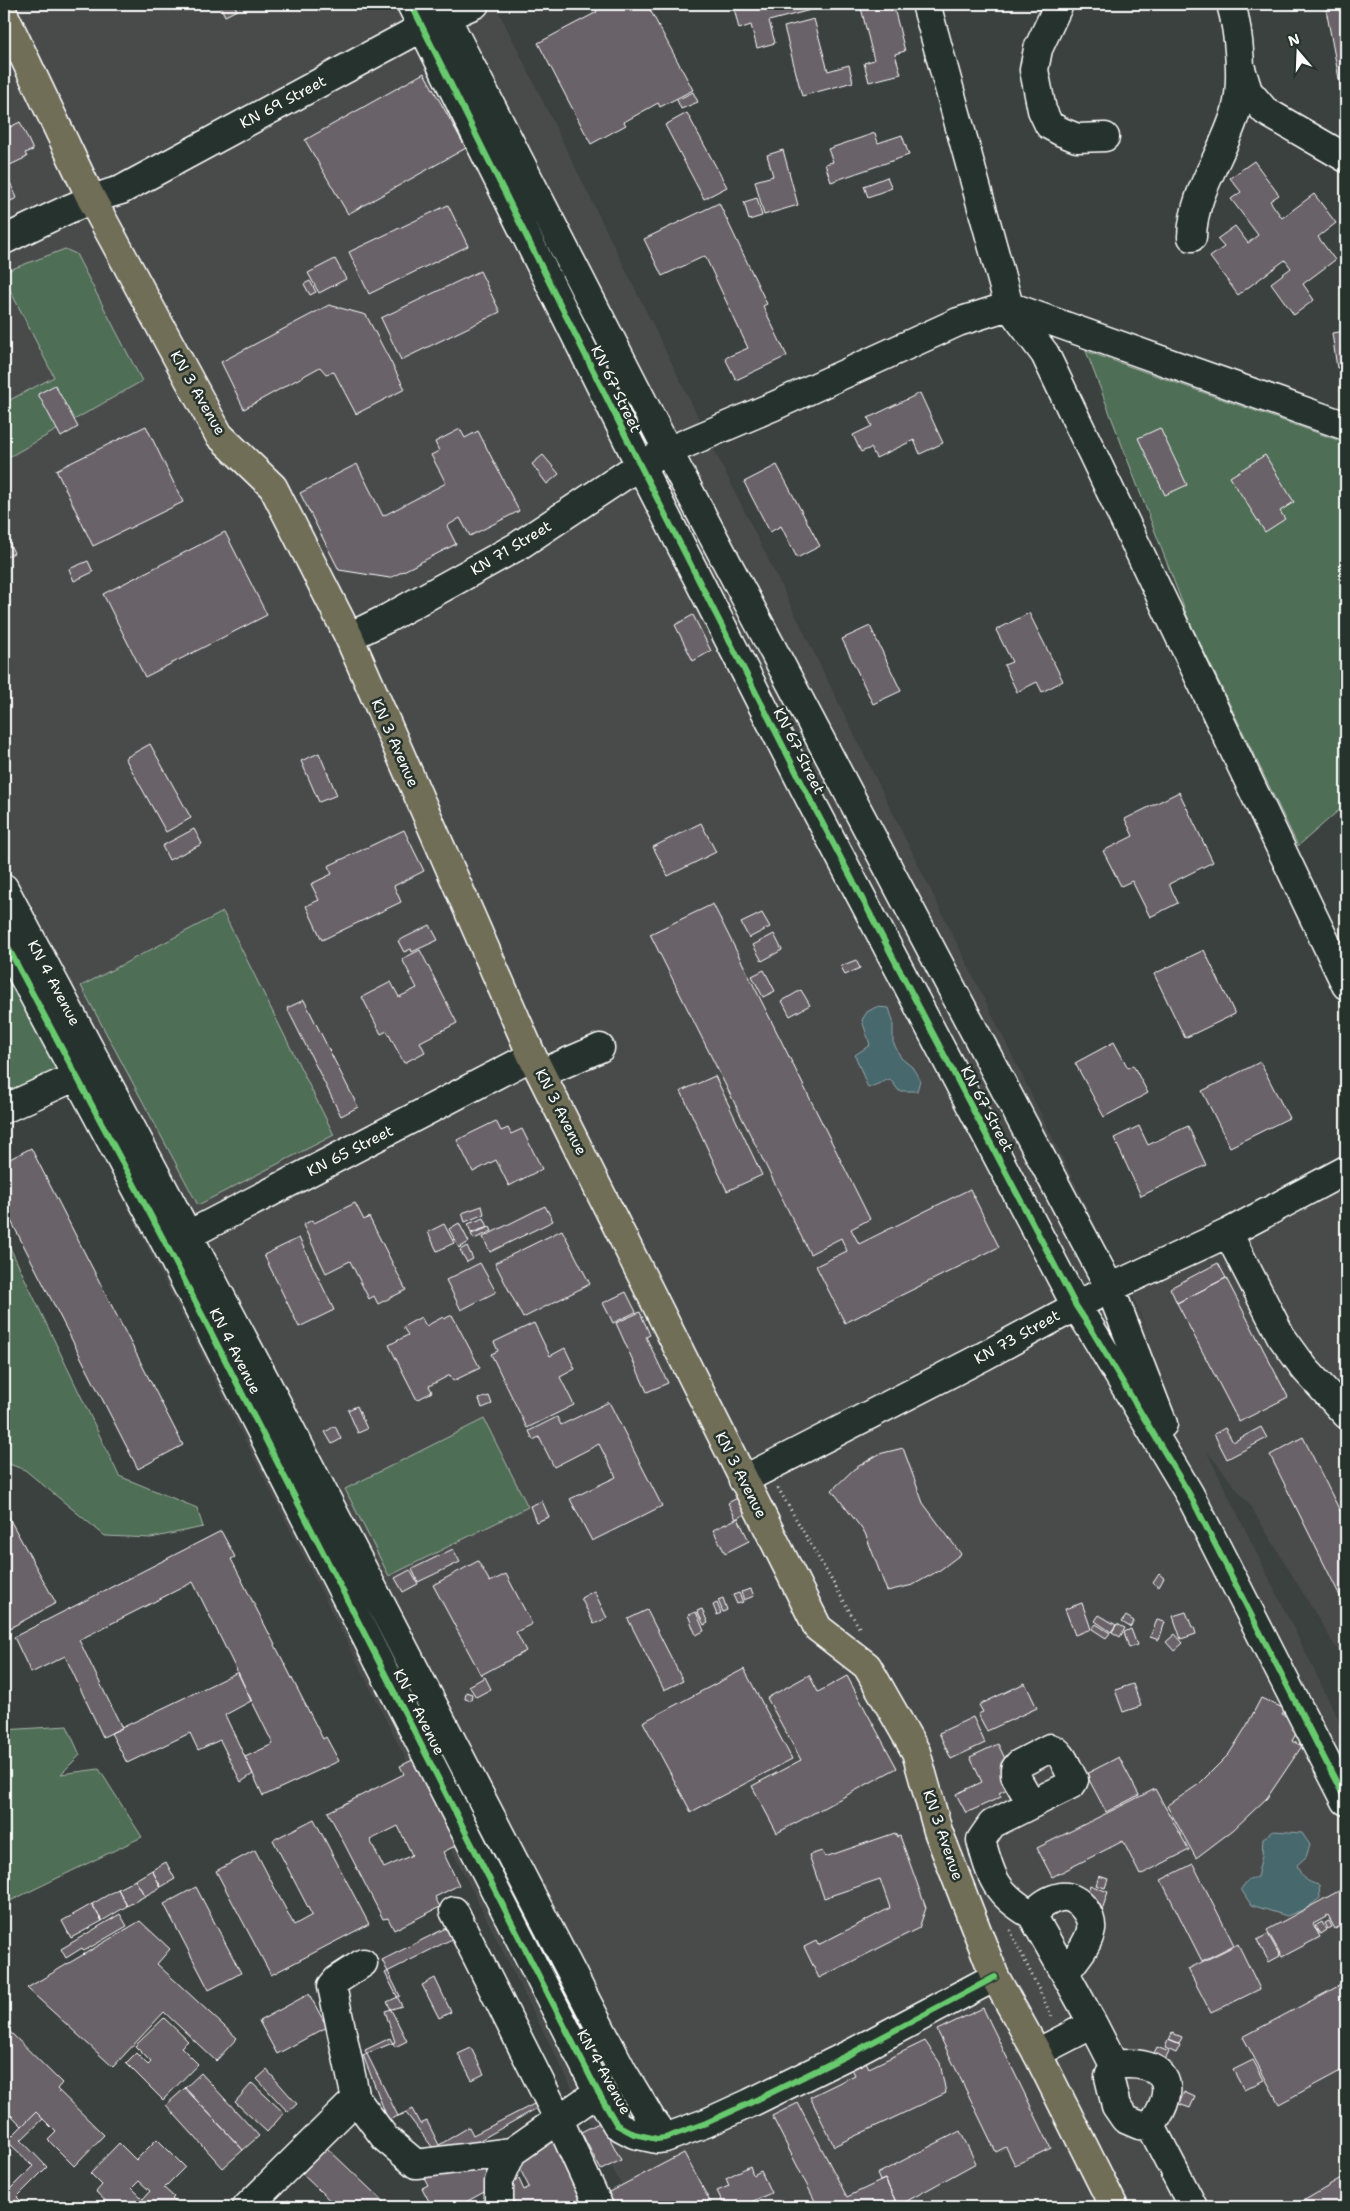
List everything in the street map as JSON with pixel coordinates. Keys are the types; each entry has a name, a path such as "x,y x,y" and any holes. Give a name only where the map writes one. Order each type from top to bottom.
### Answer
{"main road":[{"name":"KN 3 Avenue","path":"4,15 91,198 219,435 273,487 349,637 537,1064 818,1628 867,1666 916,1752 938,1831 996,1977 1037,2053 1114,2207"}],"street":[{"name":"KN 69 Street","path":"4,240 69,211 91,198 121,190 430,13 475,4"},
{"path":"926,4 1009,306 1045,354 1346,985"},
{"path":"1059,4 1052,14 1038,49 1034,70 1042,110 1049,124 1062,132 1077,138 1105,137"},
{"path":"1231,4 1240,67 1248,92 1265,111 1346,158"},
{"path":"1192,237 1192,220 1195,210 1211,166 1237,109 1240,67 1240,4"},
{"name":"KN 67 Street","path":"430,13 668,451 1110,1288 1190,1495"},
{"name":"KN 67 Street","path":"430,13 640,466 813,806 1076,1306 1190,1495"},
{"path":"1009,306 1346,426"},
{"name":"KN 71 Street","path":"349,637 388,618 518,546 640,466 668,451 774,406 958,322 1009,306"},
{"name":"KN 4 Avenue","path":"4,888 178,1240 254,1387 623,2072 651,2119 665,2138"},
{"name":"KN 4 Avenue","path":"4,940 77,1076 178,1240"},
{"name":"KN 65 Street","path":"178,1240 537,1064 600,1048"},
{"path":"4,1109 77,1076"},
{"name":"KN 73 Street","path":"743,1480 984,1356 1110,1288 1228,1233 1346,1170"},
{"path":"1228,1233 1281,1336 1305,1369 1346,1414"},
{"name":"KN 4 Avenue","path":"254,1387 598,2092 617,2125 634,2134 657,2139 706,2124 854,2052 996,1977"},
{"path":"1190,1495 1346,1801"},
{"path":"1031,1803 992,1824 981,1840 989,1870 999,1890 1012,1903 1020,1922 1065,1973 1114,2065"},
{"path":"1020,1922 1041,1905 1062,1897 1079,1902 1091,1919 1091,1931 1086,1943 1065,1973"},
{"path":"454,1911 559,2120 600,2207"},
{"path":"363,1963 337,1980 332,1986 356,2099 385,2138 416,2164 512,2152 598,2092"},
{"path":"1037,2053 1092,2024"},
{"path":"1114,2065 1131,2063 1150,2066 1159,2072 1166,2083 1167,2099 1151,2126"},
{"path":"1114,2065 1109,2077 1116,2106 1125,2119 1139,2125 1151,2126"},
{"path":"247,2207 356,2099"},
{"path":"1151,2126 1193,2207"},
{"path":"499,2207 499,2181 512,2152"}],"path":[{"path":"767,1467 791,1513 865,1636"},
{"path":"1020,1922 1063,2039"}],"shaded area":[{"path":"4,4 495,4 1149,1334 1130,1290 1220,1247 1246,1242 1247,1236 1346,1182 1346,1664 1251,1507 1206,1450 1346,1735 1346,2207 632,2207 51,1056 4,1088"}],"green space":[{"path":"65,249 76,254 142,381 4,460 4,403 54,377 4,278 4,272"},
{"path":"1086,351 1346,443 1346,804 1298,846 1188,618"},
{"path":"223,912 334,1135 198,1205 81,986"},
{"path":"4,964 62,1077 4,1104"},
{"path":"4,1235 119,1476 197,1508 203,1527 151,1538 105,1536 25,1470 4,1462"},
{"path":"484,1419 528,1507 389,1576 345,1489"},
{"path":"67,1726 80,1755 61,1774 99,1769 142,1837 4,1904 4,1730"}],"water":[{"path":"876,1007 889,1008 893,1021 893,1042 901,1058 912,1067 920,1080 917,1091 899,1091 890,1079 868,1088 855,1055 870,1045 862,1020 867,1012"},
{"path":"1274,1831 1302,1833 1310,1845 1306,1857 1297,1865 1300,1873 1305,1878 1319,1885 1320,1898 1307,1908 1287,1916 1251,1905 1241,1889 1247,1881 1257,1877 1262,1855 1263,1838"}],"building":[{"path":"219,4 234,4 237,10 225,16"},
{"path":"593,4 647,4 693,90 660,107 658,103 624,122 626,125 591,144 538,43 597,12"},
{"path":"733,4 833,4 769,21 775,43 757,48 751,25 739,29"},
{"path":"860,4 893,4 905,51 895,54 901,74 869,82 864,63 874,60"},
{"path":"1325,4 1346,4 1346,94 1342,95"},
{"path":"814,19 828,71 849,65 853,82 802,96 784,27"},
{"path":"424,73 466,148 348,214 305,140"},
{"path":"693,92 698,102 681,109 677,100"},
{"path":"687,113 727,187 704,199 665,125"},
{"path":"20,122 33,150 25,153 27,157 10,165 8,161 4,163 4,130"},
{"path":"875,133 878,143 902,135 909,155 831,182 825,164 833,162 828,149"},
{"path":"783,150 798,205 764,215 755,181 773,176 767,155"},
{"path":"1254,161 1279,195 1270,201 1282,218 1314,194 1336,223 1318,237 1335,260 1303,284 1314,300 1294,315 1271,283 1291,268 1285,260 1238,295 1210,257 1224,247 1217,239 1235,226 1248,243 1258,235 1231,199 1241,192 1230,178"},
{"path":"4,169 17,198 4,204"},
{"path":"887,177 892,188 868,197 864,186"},
{"path":"757,198 762,216 749,220 744,202"},
{"path":"719,203 767,304 763,306 787,356 736,380 725,358 748,348 705,256 662,276 644,239"},
{"path":"448,205 468,246 369,294 349,252"},
{"path":"335,259 346,279 319,293 308,273"},
{"path":"480,271 500,312 401,360 381,318"},
{"path":"310,281 316,292 310,295 304,284"},
{"path":"329,305 366,315 405,389 356,414 334,372 326,374 320,367 244,409 221,362"},
{"path":"1346,331 1346,367 1337,368 1332,333"},
{"path":"55,385 78,427 61,437 38,394"},
{"path":"920,393 943,443 920,454 914,440 876,458 871,448 861,452 853,435 872,426 868,418"},
{"path":"146,426 183,502 93,546 56,470"},
{"path":"1160,428 1187,485 1165,495 1138,438"},
{"path":"460,429 465,438 478,431 519,511 470,536 460,518 447,526 456,544 390,578 339,570 300,493 357,464 383,516 446,483 431,455 439,451 435,442"},
{"path":"543,455 559,474 547,484 532,464"},
{"path":"1265,455 1294,502 1280,511 1285,519 1265,532 1230,477"},
{"path":"777,465 820,546 797,558 781,526 770,532 744,482"},
{"path":"225,532 267,615 145,677 103,594"},
{"path":"4,535 14,553 4,558"},
{"path":"88,561 93,572 74,581 69,569"},
{"path":"1029,613 1063,681 1042,692 1037,682 1017,692 1004,665 1012,662 996,630"},
{"path":"693,615 711,651 693,661 675,625"},
{"path":"870,626 901,691 873,704 842,639"},
{"path":"150,744 191,818 166,832 125,758"},
{"path":"319,753 337,795 319,802 301,761"},
{"path":"1179,792 1213,862 1169,884 1178,903 1150,917 1132,881 1121,886 1103,851 1133,836 1125,819"},
{"path":"701,823 716,852 668,876 653,847"},
{"path":"194,829 202,844 169,860 162,846"},
{"path":"404,830 424,871 394,886 401,902 322,940 306,906 319,900 311,884 332,874 328,866"},
{"path":"713,904 870,1219 851,1229 859,1244 970,1189 999,1247 845,1323 816,1266 847,1251 841,1238 810,1254 650,934"},
{"path":"762,913 770,927 749,938 741,923"},
{"path":"430,925 438,940 412,952 411,949 404,952 398,941"},
{"path":"774,934 782,950 762,961 753,945"},
{"path":"420,950 457,1023 420,1042 425,1052 404,1063 387,1031 381,1034 362,997 391,982 399,997 417,988 402,959"},
{"path":"1204,950 1235,1014 1185,1038 1154,974"},
{"path":"856,960 860,968 845,975 841,966"},
{"path":"764,970 775,991 763,997 752,976"},
{"path":"801,990 810,1005 790,1016 782,1001"},
{"path":"304,1000 358,1107 341,1116 287,1008"},
{"path":"1114,1042 1128,1068 1133,1065 1148,1093 1104,1117 1075,1063"},
{"path":"1260,1062 1289,1118 1230,1147 1202,1091"},
{"path":"715,1076 762,1175 727,1191 681,1091"},
{"path":"496,1121 501,1131 508,1128 511,1134 522,1129 542,1169 509,1186 496,1160 473,1172 457,1140"},
{"path":"1139,1126 1148,1145 1188,1126 1206,1165 1141,1196 1114,1138"},
{"path":"31,1148 183,1445 138,1469 4,1207 4,1162"},
{"path":"355,1203 364,1220 369,1217 406,1290 378,1304 374,1296 369,1299 350,1261 326,1273 303,1225 312,1220 314,1223"},
{"path":"482,1206 484,1214 465,1222 462,1213"},
{"path":"545,1206 553,1221 490,1252 483,1237"},
{"path":"484,1218 488,1227 471,1233 468,1224"},
{"path":"459,1223 469,1242 459,1248 449,1229"},
{"path":"444,1224 454,1243 437,1251 428,1232"},
{"path":"490,1227 492,1231 474,1239 471,1234"},
{"path":"562,1230 590,1284 523,1318 495,1263"},
{"path":"299,1238 334,1310 299,1327 264,1255"},
{"path":"467,1246 473,1259 467,1262 460,1250"},
{"path":"480,1263 496,1292 461,1310 446,1280"},
{"path":"1218,1263 1226,1278 1177,1303 1170,1288"},
{"path":"1226,1278 1288,1397 1239,1422 1177,1303"},
{"path":"626,1292 636,1312 613,1323 603,1303"},
{"path":"640,1312 650,1335 646,1337 668,1383 647,1392 616,1323"},
{"path":"452,1315 480,1368 453,1381 450,1375 429,1386 432,1392 417,1400 389,1345 408,1335 403,1327 421,1317 426,1326 443,1317 444,1319"},
{"path":"534,1323 550,1356 565,1348 575,1369 560,1377 574,1405 527,1428 491,1354 498,1351 494,1342"},
{"path":"489,1396 492,1404 482,1408 479,1399"},
{"path":"609,1402 662,1506 592,1541 570,1499 616,1477 599,1444 554,1467 539,1437 533,1440 529,1431 557,1417 561,1425"},
{"path":"357,1406 367,1429 358,1433 348,1410"},
{"path":"335,1426 341,1439 332,1444 325,1432"},
{"path":"1261,1427 1267,1438 1227,1459 1214,1434 1225,1428 1233,1442"},
{"path":"1303,1437 1346,1523 1346,1608 1270,1455"},
{"path":"903,1448 923,1503 961,1554 940,1570 913,1585 887,1591 865,1533 832,1490 854,1469 879,1454"},
{"path":"739,1497 747,1513 736,1519 728,1503"},
{"path":"542,1501 549,1517 536,1522 530,1506"},
{"path":"4,1509 56,1603 10,1628 4,1617"},
{"path":"738,1518 749,1541 725,1553 713,1530"},
{"path":"221,1531 235,1557 231,1559 323,1739 326,1737 339,1761 263,1796 245,1757 273,1744 193,1582 79,1640 122,1728 103,1737 65,1656 31,1673 14,1637"},
{"path":"453,1549 460,1562 418,1582 412,1569"},
{"path":"478,1561 490,1582 506,1574 532,1624 516,1632 526,1651 481,1675 433,1585"},
{"path":"410,1570 418,1584 403,1592 395,1578"},
{"path":"1159,1574 1164,1578 1159,1587 1153,1583"},
{"path":"751,1589 754,1596 744,1600 741,1592"},
{"path":"594,1591 607,1618 594,1624 581,1598"},
{"path":"739,1593 743,1602 737,1604 733,1595"},
{"path":"723,1598 727,1610 723,1612 718,1600"},
{"path":"717,1603 721,1613 717,1615 713,1605"},
{"path":"1082,1603 1091,1629 1075,1635 1065,1609"},
{"path":"702,1609 708,1623 704,1625 697,1611"},
{"path":"647,1610 683,1681 664,1690 628,1619"},
{"path":"696,1612 704,1631 696,1635 688,1615"},
{"path":"1186,1612 1196,1634 1181,1639 1173,1616"},
{"path":"1099,1615 1116,1625 1111,1632 1095,1621"},
{"path":"1126,1616 1134,1621 1130,1627 1122,1622"},
{"path":"1157,1620 1165,1622 1159,1640 1150,1637"},
{"path":"1096,1624 1110,1633 1106,1638 1092,1629"},
{"path":"1117,1624 1125,1628 1120,1637 1112,1632"},
{"path":"1131,1629 1137,1645 1129,1648 1124,1632"},
{"path":"1175,1634 1183,1643 1174,1651 1166,1642"},
{"path":"744,1669 792,1759 691,1812 643,1722"},
{"path":"238,1672 251,1701 225,1715 253,1774 241,1782 220,1740 198,1750 190,1733 127,1763 111,1733"},
{"path":"809,1675 818,1692 847,1676 897,1768 777,1833 752,1786 801,1760 767,1698"},
{"path":"485,1677 491,1689 476,1697 469,1686"},
{"path":"1025,1683 1037,1708 987,1731 978,1714 983,1712 979,1705"},
{"path":"1133,1684 1141,1706 1123,1712 1115,1690"},
{"path":"466,1692 472,1694 471,1700 465,1699"},
{"path":"1261,1698 1285,1709 1282,1714 1301,1724 1292,1741 1302,1746 1267,1798 1233,1830 1196,1858 1167,1806 1199,1784 1229,1754"},
{"path":"973,1717 985,1743 951,1759 939,1733"},
{"path":"998,1744 1017,1784 999,1793 1001,1797 966,1813 956,1794 982,1782 970,1757"},
{"path":"421,1756 465,1841 443,1852 459,1885 435,1897 440,1907 394,1930 388,1918 383,1919 328,1812 404,1774 400,1766","holes":["398,1826 412,1855 384,1868 370,1840"]},
{"path":"1119,1757 1139,1795 1106,1812 1086,1774"},
{"path":"1155,1789 1189,1850 1140,1875 1123,1841 1052,1877 1037,1848"},
{"path":"314,1819 369,1924 271,1975 216,1871 255,1850 294,1925 312,1915 273,1840"},
{"path":"895,1833 897,1837 900,1836 926,1908 919,1928 819,1978 804,1947 816,1941 818,1945 890,1908 880,1879 824,1898 809,1855 822,1851 825,1857"},
{"path":"166,1862 175,1879 161,1887 152,1870"},
{"path":"1193,1864 1234,1945 1202,1961 1161,1880"},
{"path":"152,1870 161,1887 145,1896 135,1880"},
{"path":"1099,1876 1108,1879 1105,1888 1096,1885"},
{"path":"135,1880 145,1896 127,1906 118,1889"},
{"path":"1090,1885 1108,1892 1101,1913 1083,1906"},
{"path":"196,1887 241,1973 209,1990 164,1904"},
{"path":"1346,1887 1346,1923 1335,1929 1328,1916 1313,1924 1320,1937 1282,1957 1267,1930"},
{"path":"118,1889 127,1906 102,1921 92,1904"},
{"path":"92,1904 102,1921 71,1938 62,1921"},
{"path":"120,1914 127,1926 84,1951 82,1948 66,1958 61,1949"},
{"path":"140,1921 170,1949 157,1964 237,2038 216,2061 164,2012 113,2067 27,1988"},
{"path":"1329,1921 1332,1927 1328,1929 1325,1923"},
{"path":"1322,1922 1326,1930 1320,1934 1315,1926"},
{"path":"448,1927 538,2102 473,2135 469,2127 439,2145 427,2121 420,2124 412,2109 398,2116 365,2050 390,2038 395,2047 407,2041 387,2002 400,1996 382,1960","holes":["435,1978 451,2012 439,2018 422,1985","471,2048 484,2074 472,2080 458,2054"]},
{"path":"1268,1934 1280,1956 1269,1962 1257,1940"},
{"path":"452,1939 539,2107 443,2161 406,2113 388,2120 363,2055 395,2042 385,2011 402,2006 385,1973"},
{"path":"1238,1944 1260,1989 1211,2013 1188,1969"},
{"path":"1346,1982 1346,2068 1279,2104 1243,2037"},
{"path":"309,1994 327,2027 277,2054 259,2021"},
{"path":"983,2008 1051,2148 1015,2165 1006,2147 996,2152 937,2030"},
{"path":"164,2018 188,2041 181,2047 198,2064 163,2100 126,2063 136,2053 148,2065 151,2062 135,2046"},
{"path":"4,2026 62,2083 57,2089 104,2135 74,2166 48,2140 56,2132 36,2112 22,2126 4,2108"},
{"path":"1172,2033 1182,2037 1179,2044 1169,2040"},
{"path":"1168,2040 1180,2045 1176,2053 1165,2048"},
{"path":"925,2041 940,2063 946,2093 834,2146 810,2097 855,2075 851,2067 865,2060 869,2068"},
{"path":"1157,2047 1169,2052 1165,2060 1153,2055"},
{"path":"1253,2060 1264,2080 1244,2090 1233,2070"},
{"path":"267,2070 297,2104 288,2112 257,2079"},
{"path":"201,2073 259,2136 243,2150 185,2088"},
{"path":"252,2083 284,2113 267,2132 235,2102"},
{"path":"185,2088 243,2150 223,2168 166,2105"},
{"path":"1184,2092 1195,2097 1190,2108 1179,2104"},
{"path":"798,2103 847,2197 885,2179 898,2206 818,2207 772,2116"},
{"path":"36,2112 43,2119 21,2140 47,2167 17,2197 27,2207 12,2207 4,2199 4,2195 33,2166 7,2141"},
{"path":"601,2122 621,2160 601,2170 581,2132"},
{"path":"960,2131 976,2163 898,2206 885,2179 880,2181 877,2174"},
{"path":"157,2139 185,2167 164,2188 181,2207 112,2207 96,2192 102,2185 90,2173 119,2143 136,2160","holes":["139,2181 150,2191 143,2199 132,2188"]},
{"path":"555,2141 589,2207 539,2207 537,2202 527,2207 512,2207 506,2185 519,2179 524,2190 529,2187 516,2161"},
{"path":"327,2148 389,2207 337,2207 302,2174"},
{"path":"684,2153 713,2207 682,2207 681,2205 676,2207 615,2207 607,2193"},
{"path":"481,2161 494,2185 457,2207 451,2207 448,2203 440,2207 432,2207 422,2188 428,2185 421,2172 438,2163 445,2176 471,2162"},
{"path":"750,2166 753,2175 761,2171 771,2193 740,2207 725,2207 717,2191 729,2186 726,2178"},
{"path":"1346,2176 1346,2207 1293,2207"},
{"path":"288,2200 295,2207 281,2207"}],"cycle path":[{"path":"411,4 640,465 813,805 1076,1306 1190,1495 1346,1801"},
{"path":"4,940 167,1246 598,2092 617,2125 634,2134 657,2139 665,2138 706,2123 854,2052 995,1977"}]}
